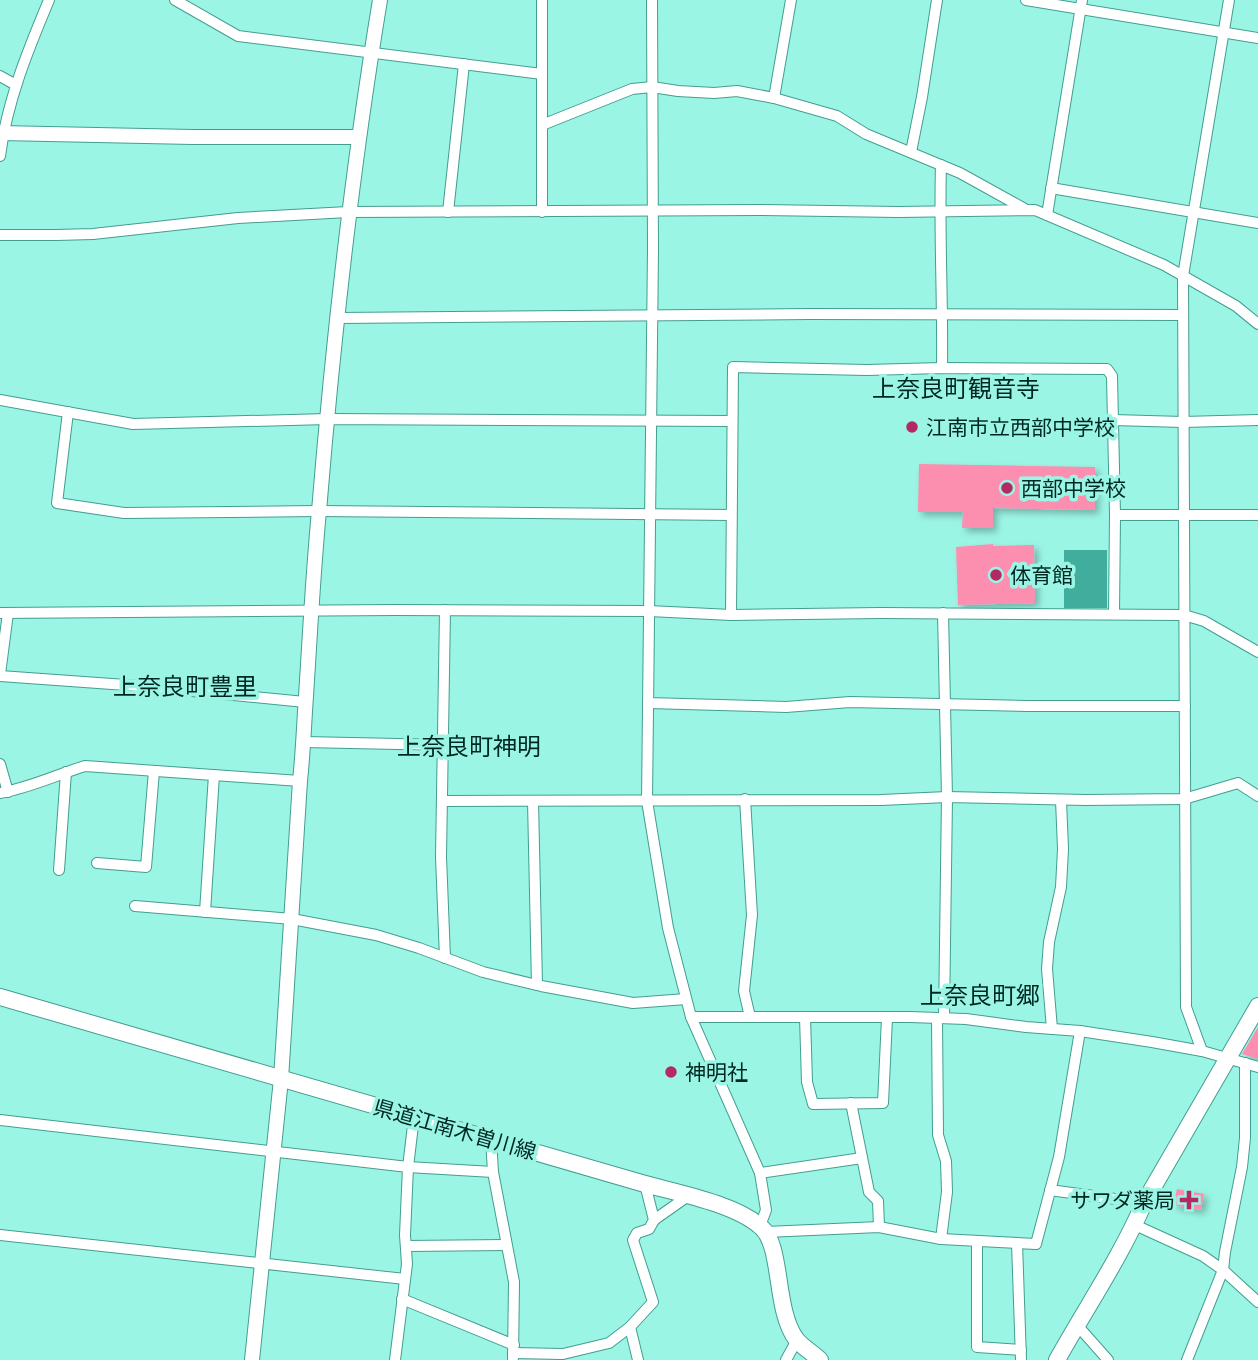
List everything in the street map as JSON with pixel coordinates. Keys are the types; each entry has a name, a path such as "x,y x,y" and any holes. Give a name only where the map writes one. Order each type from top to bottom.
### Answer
{"main road":[{"name":"県道江南木曽川線","path":"0,997 688,1196 737,1212 763,1229"},
{"path":"1056,1360 1258,1006"},
{"path":"763,1229 771,1245 786,1318 797,1340 820,1360"}],"street":[{"path":"0,156 1,133 23,60 49,0"},
{"path":"176,0 238,36 542,74"},
{"path":"252,1360 281,1079 318,511 348,212 380,0"},
{"path":"542,0 542,212"},
{"path":"652,0 648,802 668,928 686,999 691,1017 760,1173 766,1210 763,1229 879,1227 941,1239 1036,1244 1059,1157 1080,1031"},
{"path":"774,97 791,0"},
{"path":"911,152 937,0"},
{"path":"1027,0 1081,4 1258,38"},
{"path":"1202,1051 1186,1007 1183,276 1230,0"},
{"path":"1046,215 1081,4"},
{"path":"448,212 464,64"},
{"path":"0,76 16,85"},
{"path":"542,125 632,89 652,87 678,91 737,91 774,97 837,116 866,134 960,173 1027,210"},
{"path":"1,133 358,137"},
{"path":"942,165 942,369"},
{"path":"1051,188 1258,223"},
{"path":"0,234 93,234 238,218 348,212 1035,210 1164,265 1236,306 1258,324"},
{"path":"338,318 1183,315"},
{"path":"731,615 733,366 867,370 1107,369 1112,376 1114,614"},
{"path":"0,400 133,424 327,419 732,421"},
{"path":"68,412 57,503 124,513 318,511 731,515"},
{"path":"1113,420 1258,420"},
{"path":"1115,514 1258,515"},
{"path":"445,610 441,857 445,958"},
{"path":"305,702 0,675 4,613 445,610 649,611 731,615 1184,615 1203,621 1258,652"},
{"path":"941,1239 947,1192 946,1161 938,1135 947,797 943,613"},
{"path":"648,703 786,708 850,702 1185,706"},
{"path":"304,742 444,745"},
{"path":"0,764 4,792 21,789 85,766 300,781"},
{"path":"97,863 146,867 154,771"},
{"path":"59,870 66,772"},
{"path":"205,912 214,775"},
{"path":"443,801 648,802 947,797 1184,799 1238,783 1258,796"},
{"path":"745,799 752,915 744,991 750,1017"},
{"path":"1052,1029 1047,969 1049,942 1061,887 1061,800"},
{"path":"533,801 537,985"},
{"path":"135,906 292,919 376,935 483,972 537,985 633,1003 686,999"},
{"path":"691,1017 966,1018 1026,1027 1080,1031 1202,1051 1258,1067"},
{"path":"805,1017 807,1082 813,1104 883,1103 887,1018"},
{"path":"1187,1360 1223,1270 1243,1157 1245,1063"},
{"path":"851,1103 869,1192 878,1201 879,1227"},
{"path":"395,1360 407,1264 405,1235 408,1167 414,1117"},
{"path":"0,1120 408,1167 493,1172"},
{"path":"491,1139 493,1172 514,1282 513,1353"},
{"path":"760,1173 862,1158"},
{"path":"645,1184 654,1220"},
{"path":"1050,1190 1144,1203"},
{"path":"402,1299 513,1353 563,1354 609,1343 630,1327 653,1302 633,1240 637,1233 649,1228 654,1220 688,1196"},
{"path":"1135,1225 1203,1256 1258,1302"},
{"path":"0,1235 405,1279"},
{"path":"977,1241 977,1347 1021,1355 1017,1243"},
{"path":"406,1246 506,1245"},
{"path":"1077,1325 1108,1360"},
{"path":"630,1327 638,1360"},
{"path":"786,1360 797,1340"}],"shaded area":[{"path":"1064,550 1107,550 1107,608 1064,608"}],"building":[{"name":"西部中学校","path":"919,464 1095,467 1095,510 993,508 993,528 962,528 963,512 918,512"},
{"name":"体育館","path":"1034,545 1035,603 958,605 956,547"},
{"path":"1258,1027 1258,1059 1242,1054"},
{"name":"サワダ薬局","path":"1177,1189 1204,1194 1201,1210 1173,1205"}],"place":[{"name":"江南市立西部中学校","path":"912,427"},
{"name":"西部中学校","path":"1007,488"},
{"name":"体育館","path":"996,575"},
{"name":"神明社","path":"671,1072"},
{"name":"サワダ薬局","path":"1189,1200"}],"district":[{"name":"上奈良町観音寺","path":"956,388"},
{"name":"上奈良町豊里","path":"185,686"},
{"name":"上奈良町神明","path":"469,746"},
{"name":"上奈良町郷","path":"980,995"}]}
